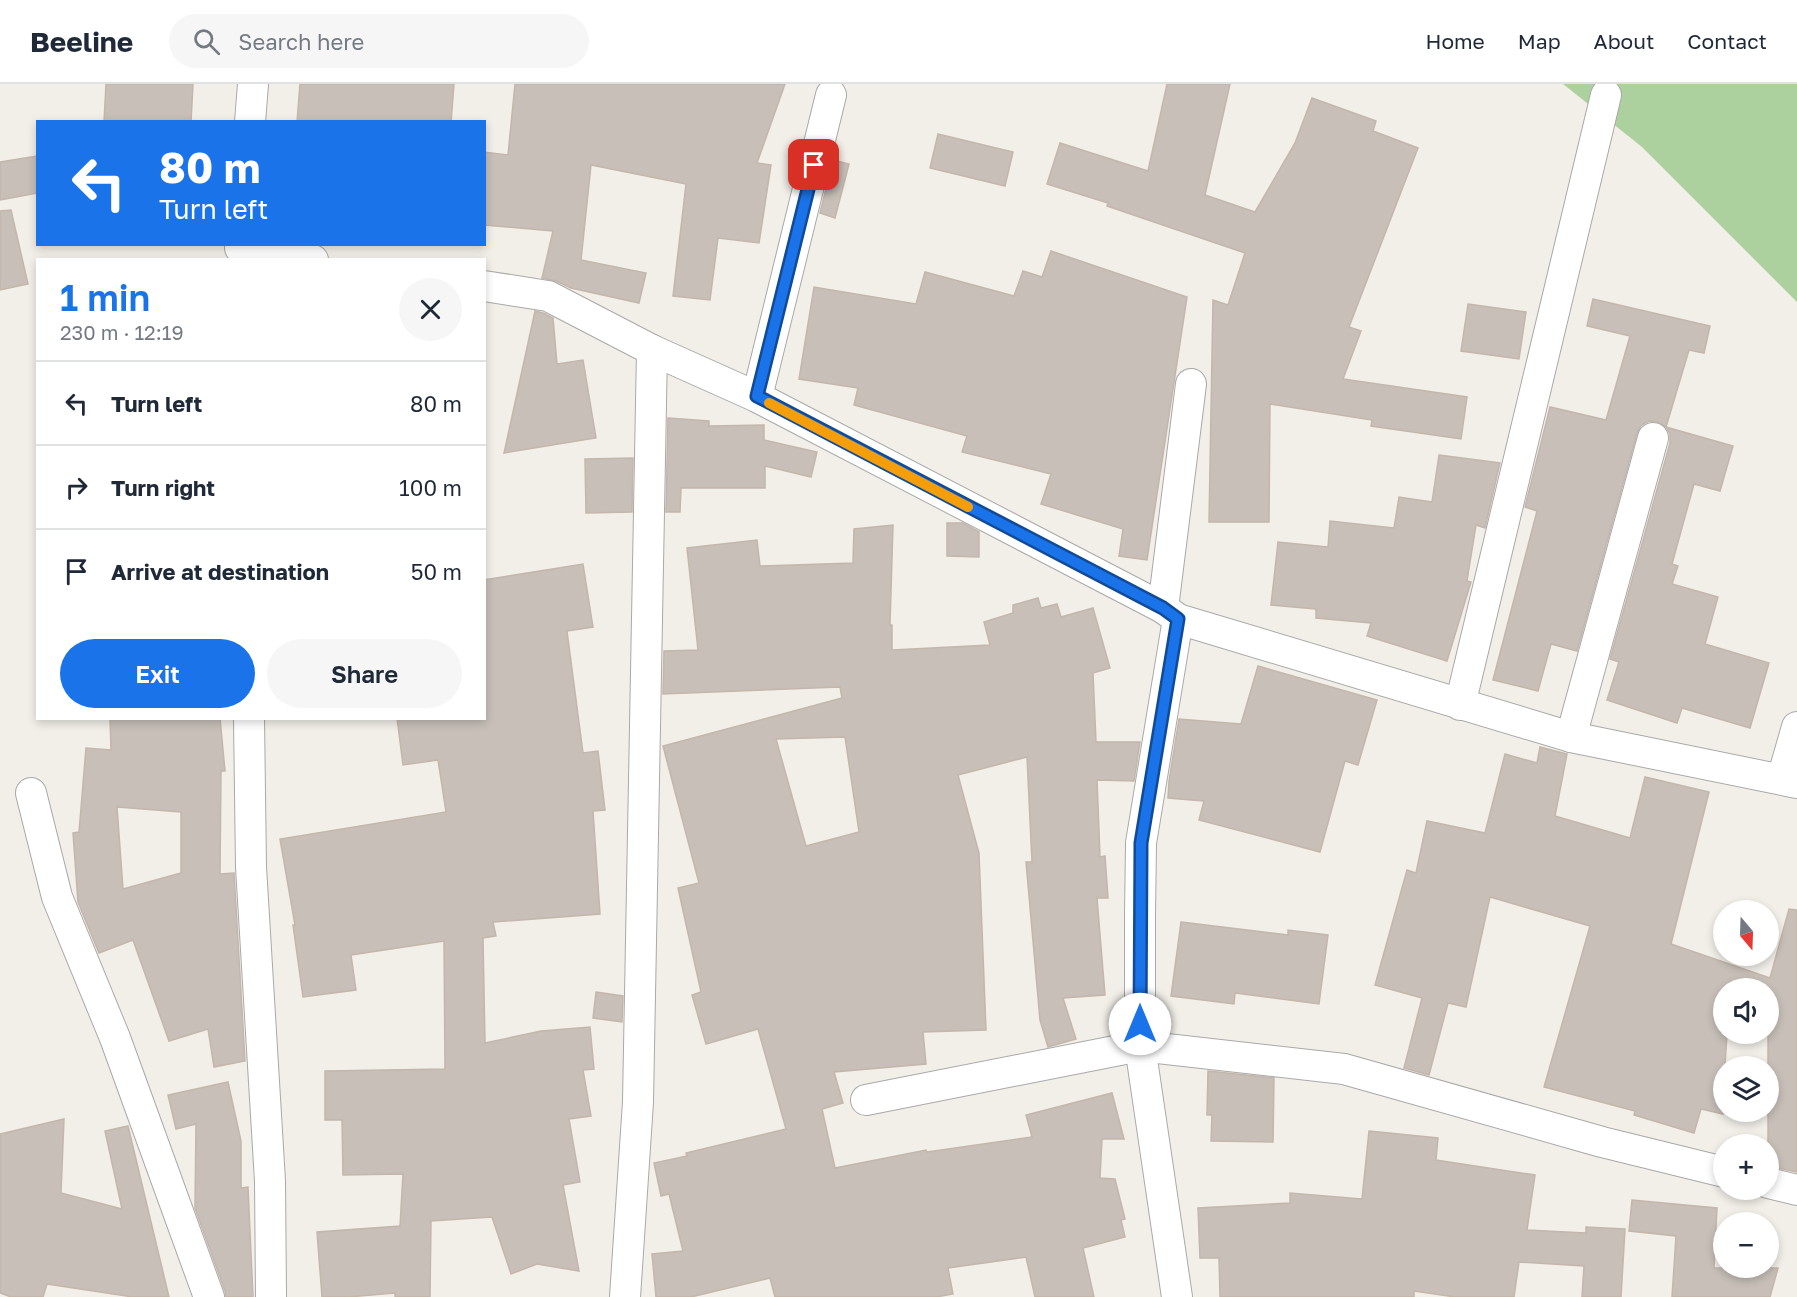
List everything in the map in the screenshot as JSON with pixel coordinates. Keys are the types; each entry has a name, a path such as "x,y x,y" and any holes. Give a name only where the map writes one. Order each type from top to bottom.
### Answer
{"street":[{"path":"250,120 253,84"},
{"path":"757,396 831,95"},
{"path":"1460,705 1606,95"},
{"path":"241,251 297,258"},
{"path":"486,286 548,296 652,350 757,396 1170,614 1460,705 1571,737 1790,781 1797,727"},
{"path":"625,1297 638,1102 652,350"},
{"path":"1177,1297 1140,1046 1141,843 1170,614 1191,384"},
{"path":"1571,737 1653,438"},
{"path":"249,720 251,867 270,1181 270,1297"},
{"path":"31,793 57,897 115,1038 209,1297"},
{"path":"867,1100 1140,1046 1344,1069 1602,1142 1713,1169"},
{"path":"1779,1186 1797,1190"}],"green space":[{"path":"1563,84 1797,84 1797,302 1642,147"}],"building":[{"path":"106,84 193,84 191,120 104,120"},
{"path":"300,84 454,84 451,120 297,120"},
{"path":"515,84 785,84 757,163 771,165 759,243 718,238 710,300 673,296 686,184 591,165 581,260 646,273 639,303 571,288 542,278 553,231 486,225 486,152 508,155"},
{"path":"1167,84 1230,84 1205,195 1255,212 1295,143 1312,98 1376,121 1373,131 1418,148 1349,327 1361,331 1343,379 1467,397 1461,439 1371,426 1372,420 1270,404 1269,522 1209,522 1213,300 1228,305 1245,253 1107,206 1108,203 1047,184 1060,143 1148,171"},
{"path":"938,134 1013,152 1005,186 930,168"},
{"path":"36,156 36,193 0,200 0,162"},
{"path":"833,160 849,164 835,218 820,213"},
{"path":"11,210 28,284 0,290 0,211"},
{"path":"1051,251 1187,297 1147,560 1119,556 1123,529 1041,504 1051,474 962,452 967,436 854,405 858,388 799,379 814,287 916,304 925,272 1014,296 1023,271 1042,277"},
{"path":"1593,299 1710,326 1704,353 1689,350 1666,427 1658,422 1649,421 1641,425 1637,433 1577,651 1551,644 1538,691 1493,680 1537,511 1525,507 1550,407 1606,420 1630,336 1587,326"},
{"path":"1468,304 1526,312 1519,359 1461,351"},
{"path":"535,311 553,318 557,364 583,360 596,438 504,453"},
{"path":"668,418 709,421 709,426 764,425 764,440 817,452 811,477 765,466 765,488 681,488 680,512 666,512"},
{"path":"1666,427 1733,446 1720,491 1694,484 1672,564 1678,566 1672,584 1718,597 1705,644 1769,663 1750,728 1682,708 1677,723 1607,700 1619,662 1610,659 1670,443 1670,434"},
{"path":"1439,455 1500,463 1485,528 1476,525 1467,581 1471,582 1447,661 1367,636 1371,623 1316,618 1316,609 1271,605 1278,542 1328,547 1330,521 1394,528 1399,497 1432,502"},
{"path":"633,458 632,512 586,513 585,459"},
{"path":"947,523 963,523 979,532 979,557 947,556"},
{"path":"893,525 890,625 892,625 892,650 990,645 984,622 1013,613 1013,605 1038,598 1041,608 1057,604 1061,617 1093,608 1110,668 1093,673 1096,742 1140,742 1134,781 1097,780 1100,857 1105,856 1108,898 1097,898 1105,995 1063,998 1076,1039 1048,1047 1040,1020 1026,862 1032,862 1027,757 958,775 979,853 986,1030 923,1032 926,1064 834,1072 843,1103 822,1109 835,1168 926,1150 927,1152 1032,1137 1026,1115 1112,1093 1124,1139 1102,1139 1100,1178 1115,1179 1125,1219 1121,1220 1125,1237 1083,1248 1094,1297 1035,1297 1026,1257 948,1268 953,1294 936,1297 775,1297 770,1278 691,1297 656,1297 652,1254 683,1251 669,1194 661,1196 654,1163 786,1129 758,1029 706,1044 692,995 701,992 678,888 699,883 663,746 842,698 840,687 663,694 664,651 698,650 687,548 757,540 760,566 853,563 854,529","holes":["845,737 859,832 806,846 776,739"]},
{"path":"583,564 593,627 567,631 583,753 598,751 605,810 593,811 600,914 493,922 496,936 483,938 485,1043 541,1031 590,1027 594,1069 583,1070 591,1116 569,1119 580,1182 563,1185 579,1271 537,1264 511,1274 492,1217 431,1221 430,1297 395,1297 395,1293 322,1297 317,1232 400,1226 403,1174 343,1175 342,1120 325,1120 325,1071 445,1069 444,941 351,955 356,990 303,997 293,925 295,925 280,839 446,812 438,760 403,765 397,720 486,720 486,580"},
{"path":"1258,666 1377,700 1358,765 1345,761 1320,852 1199,820 1204,801 1168,798 1179,719 1241,724"},
{"path":"110,720 220,720 225,771 221,771 220,874 234,873 245,1061 214,1067 208,1029 169,1041 133,940 99,953 78,902 73,833 79,832 86,748 111,750","holes":["117,807 181,812 181,873 123,889"]},
{"path":"1540,747 1567,754 1555,816 1630,838 1645,777 1709,792 1671,944 1713,958 1713,966 1735,966 1770,978 1713,978 1713,1044 1726,1044 1726,1056 1713,1056 1713,1112 1701,1109 1694,1133 1634,1115 1635,1111 1544,1087 1590,926 1490,897 1466,1007 1448,1003 1429,1075 1404,1068 1422,998 1375,985 1407,870 1416,873 1427,821 1485,833 1505,754 1537,763"},
{"path":"1789,909 1797,910 1797,1172 1779,1168 1779,1134 1768,1134 1768,1122 1779,1122 1779,1056 1768,1056 1768,1044 1779,1044 1779,978 1770,978 1773,966 1779,966 1779,945"},
{"path":"1181,922 1288,935 1288,930 1328,935 1319,1004 1235,993 1234,1004 1171,996"},
{"path":"596,992 623,996 622,1022 593,1018"},
{"path":"1208,1071 1274,1078 1273,1142 1211,1141 1212,1115 1207,1115"},
{"path":"228,1082 241,1141 241,1188 248,1187 253,1297 226,1297 195,1208 196,1124 176,1129 168,1095"},
{"path":"64,1119 61,1193 122,1209 105,1131 128,1126 169,1297 133,1297 47,1284 43,1297 11,1297 0,1293 0,1134"},
{"path":"1369,1131 1438,1138 1436,1160 1535,1175 1527,1230 1586,1233 1586,1227 1625,1229 1621,1297 1582,1297 1584,1266 1519,1262 1514,1297 1455,1297 1414,1291 1414,1297 1220,1297 1219,1258 1200,1258 1198,1208 1290,1203 1290,1193 1362,1199"},
{"path":"1632,1200 1717,1208 1717,1212 1713,1212 1713,1278 1775,1278 1770,1297 1672,1297 1676,1236 1629,1231"}],"slow traffic":[{"path":"769,403 968,507"}],"route":[{"path":"814,165 757,396 1163,608 1178,619 1141,843 1140,1024"}]}
